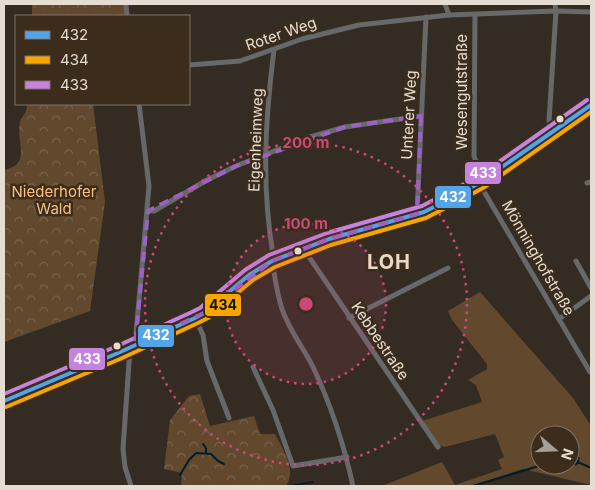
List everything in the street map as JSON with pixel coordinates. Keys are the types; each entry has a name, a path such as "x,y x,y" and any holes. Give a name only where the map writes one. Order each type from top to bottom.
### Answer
{"main road":[{"path":"4,401 195,318 210,308 249,274 273,260 361,229 417,214 444,203 479,183 591,105"}],"street":[{"path":"445,4 449,16"},
{"path":"553,132 549,121 555,4"},
{"name":"Roter Weg","path":"190,65 240,62 302,39 358,25 426,17 556,11 591,12"},
{"name":"Wesengutstraße","path":"475,15 474,156 478,167"},
{"name":"Unterer Weg","path":"417,214 426,17"},
{"name":"Eigenheimweg","path":"274,50 267,106 265,153 266,203 273,260 282,309 318,380 336,422 347,457 353,486"},
{"path":"131,486 125,467 123,449 132,347 148,211 148,178 139,105"},
{"path":"148,211 154,211 207,180 265,153 310,137 345,127 421,116"},
{"name":"Mönninghofstraße","path":"479,183 590,371"},
{"name":"Kebbestraße","path":"303,248 438,447"},
{"path":"576,262 591,288"},
{"path":"349,318 448,268"},
{"path":"559,319 591,296"},
{"path":"195,318 203,335 207,361 229,418"},
{"path":"253,367 276,417 293,466 347,457"}],"highlighted area":[{"path":"421,116 417,214 329,239 272,261 204,313 135,345 148,211 236,166 345,127"}],"green space":[{"path":"32,4 126,4 127,15 32,15"},
{"name":"Niederhofer Wald","path":"27,105 93,105 105,202 90,311 4,342 4,170 18,163 21,150 20,122"},
{"path":"480,292 573,398 591,426 591,485 548,475 580,475 580,425 530,425 530,471 523,469 470,486 382,486 442,462 455,485 502,469 498,460 504,457 495,434 445,447 438,445 422,421 482,402 476,385 468,380 487,369 487,364 452,320 448,311"},
{"path":"200,394 210,426 254,416 260,434 275,434 288,460 290,473 286,486 181,486 182,473 164,469 170,420 189,396"}],"waterway":[{"path":"203,444 206,448 206,453"},
{"path":"180,475 189,460 196,453 211,454 224,464"},
{"path":"580,463 591,468"},
{"path":"473,486 530,469"},
{"path":"289,486 313,482"}],"transit line":[{"name":"433","path":"4,394 115,347 200,308 245,270 269,255 327,233 422,206 476,178 587,100"},
{"name":"432","path":"4,401 195,318 204,313 249,275 272,261 329,239 424,212 452,198 479,183 591,105"},
{"name":"434","path":"6,407 120,359 208,318 253,280 275,267 331,245 426,218 483,188 591,112"}],"district":[{"name":"LOH","path":"389,262"}]}
